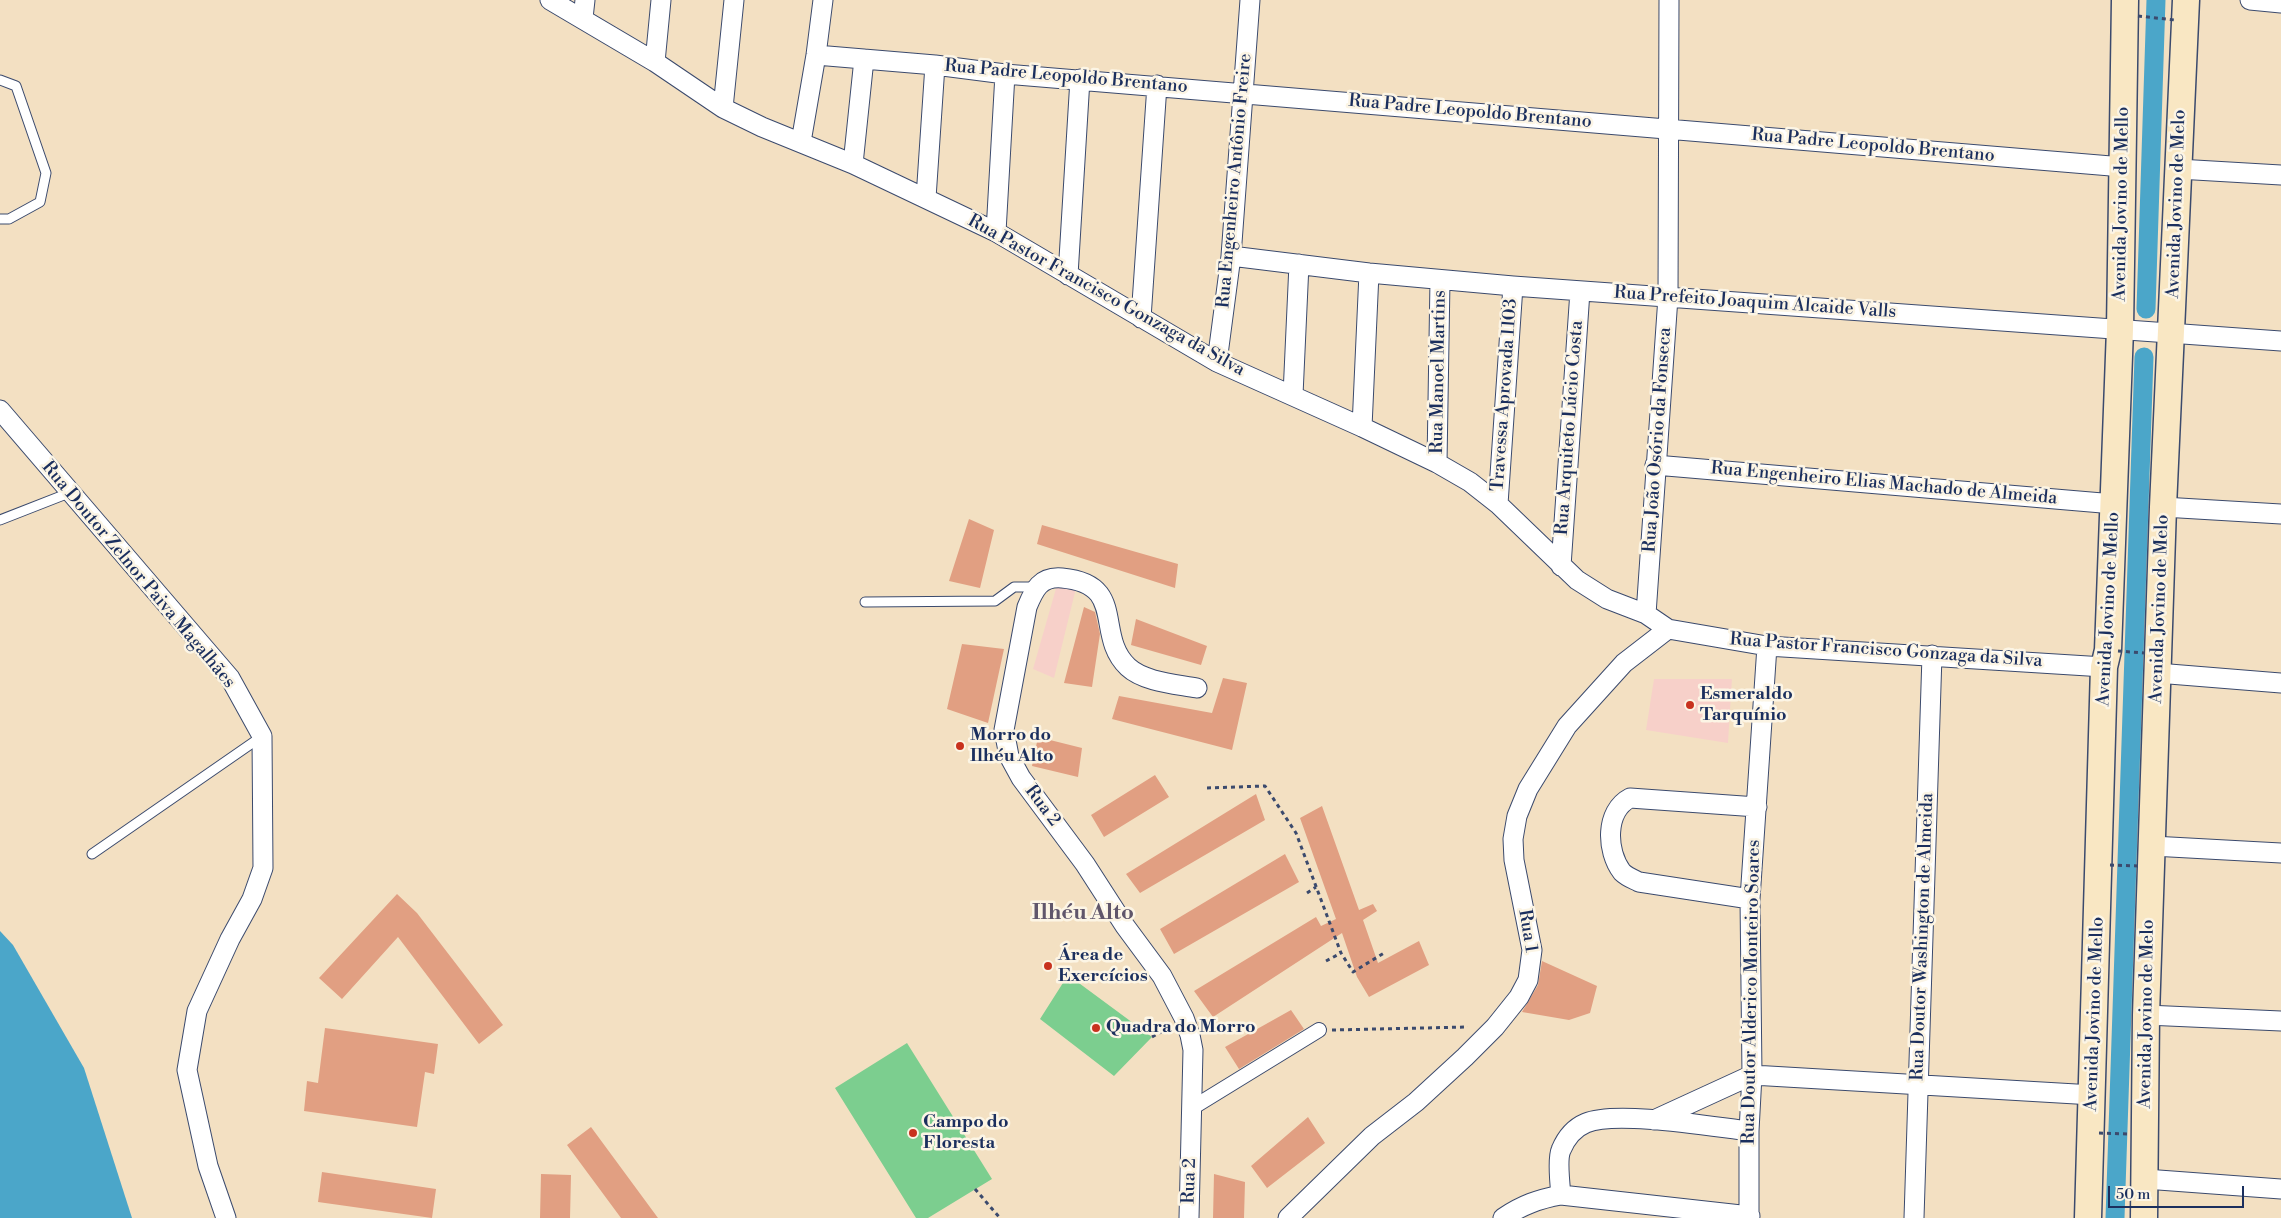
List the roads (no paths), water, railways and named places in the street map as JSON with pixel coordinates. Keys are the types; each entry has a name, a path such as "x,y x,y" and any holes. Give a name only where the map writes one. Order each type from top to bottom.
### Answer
{"main road":[{"name":"Avenida Jovino de Mello","path":"2088,1218 2111,659 2108,650 2120,329 2123,167 2131,8"},
{"name":"Avenida Jovino de Melo","path":"2144,1218 2145,856 2151,663 2163,507 2172,333 2181,10"}],"street":[{"name":"Rua Pastor Francisco Gonzaga da Silva","path":"550,0 584,9 655,62 723,108 762,127 853,164 996,232 1217,362 1293,395 1437,463 1470,482 1498,504 1577,580 1607,599 1646,614"},
{"path":"655,62 661,0"},
{"path":"723,108 734,0"},
{"path":"801,142 816,55 823,0"},
{"name":"Rua Engenheiro Antônio Freire","path":"1217,362 1230,256 1250,0"},
{"name":"Rua João Osório da Fonseca","path":"1646,614 1668,297 1669,0"},
{"path":"2250,0 2281,3"},
{"name":"Rua Padre Leopoldo Brentano","path":"816,55 935,65 1005,74 1157,85 1243,94 2123,167"},
{"path":"853,164 864,59"},
{"path":"926,198 935,65"},
{"path":"996,232 1005,74"},
{"path":"1068,275 1080,79"},
{"path":"1141,318 1157,85"},
{"path":"2178,169 2281,175"},
{"name":"Rua Prefeito Joaquim Alcaide Valls","path":"1230,256 1369,273 1513,286 2281,341"},
{"path":"1293,395 1299,264"},
{"path":"1362,427 1369,273"},
{"name":"Rua Manoel Martins","path":"1437,463 1440,280"},
{"name":"Travessa Aprovada 1103","path":"1498,504 1513,286"},
{"name":"Rua Arquiteto Lúcio Costa","path":"1561,566 1580,291"},
{"name":"Rua Doutor Zelnor Paiva Magalhães","path":"0,410 69,493 230,678 262,736 262,868 252,899 230,939 197,1011 187,1070 208,1166 226,1218"},
{"name":"Rua Engenheiro Elias Machado de Almeida","path":"1655,465 2114,504"},
{"path":"2163,507 2281,514"},
{"path":"1035,587 1044,581 1059,578 1080,580 1091,587 1102,598 1108,611 1112,642 1118,657 1130,669 1145,677 1197,688"},
{"name":"Rua 2","path":"1035,587 1027,606 1004,730 1009,756 1021,778 1080,857 1172,993 1190,1035 1193,1050 1189,1218"},
{"path":"1646,614 1668,629"},
{"name":"Rua Pastor Francisco Gonzaga da Silva","path":"1668,629 1768,646 1932,655 2111,659"},
{"name":"Rua 1","path":"1288,1218 1372,1136 1416,1102 1465,1057 1495,1027 1519,997 1528,980 1532,950 1514,860 1513,839 1516,816 1528,789 1567,726 1624,663 1668,629"},
{"name":"Rua Doutor Alderico Monteiro Soares","path":"1750,1217 1749,1131 1752,1075 1750,899 1768,646"},
{"name":"Rua Doutor Washington de Almeida","path":"1914,1218 1932,655"},
{"path":"2151,663 2281,683"},
{"path":"1750,899 1639,882 1623,872 1612,851 1612,820 1616,810 1624,801 1640,797 1757,807"},
{"path":"2145,856 2281,853"},
{"path":"2146,1015 2281,1022"},
{"path":"1192,1108 1319,1030"},
{"path":"1654,1120 1752,1075 2093,1095"},
{"path":"1561,1195 1559,1152 1576,1128 1588,1122 1607,1119 1654,1120 1749,1131"},
{"path":"2145,1179 2281,1190"},
{"path":"1503,1218 1535,1200 1561,1195 1750,1217"}],"lane":[{"path":"0,80 16,86 46,173 40,202 9,219 0,219"},
{"path":"0,520 69,493"},
{"path":"864,602 995,601 1014,587 1035,587"},
{"path":"92,854 262,736"}],"water":[{"path":"0,931 13,945 84,1068 132,1218 0,1218"}],"waterway":[{"path":"2146,309 2156,0"},
{"path":"2115,1218 2144,357"}],"place":[{"name":"Esmeraldo Tarquínio","path":"1690,705"},
{"name":"Morro do Ilhéu Alto","path":"960,746"},
{"name":"Área de Exercícios","path":"1048,966"},
{"name":"Quadra do Morro","path":"1096,1028"},
{"name":"Campo do Floresta","path":"913,1133"}],"district":[{"name":"Ilhéu Alto","path":"1083,914"}]}
